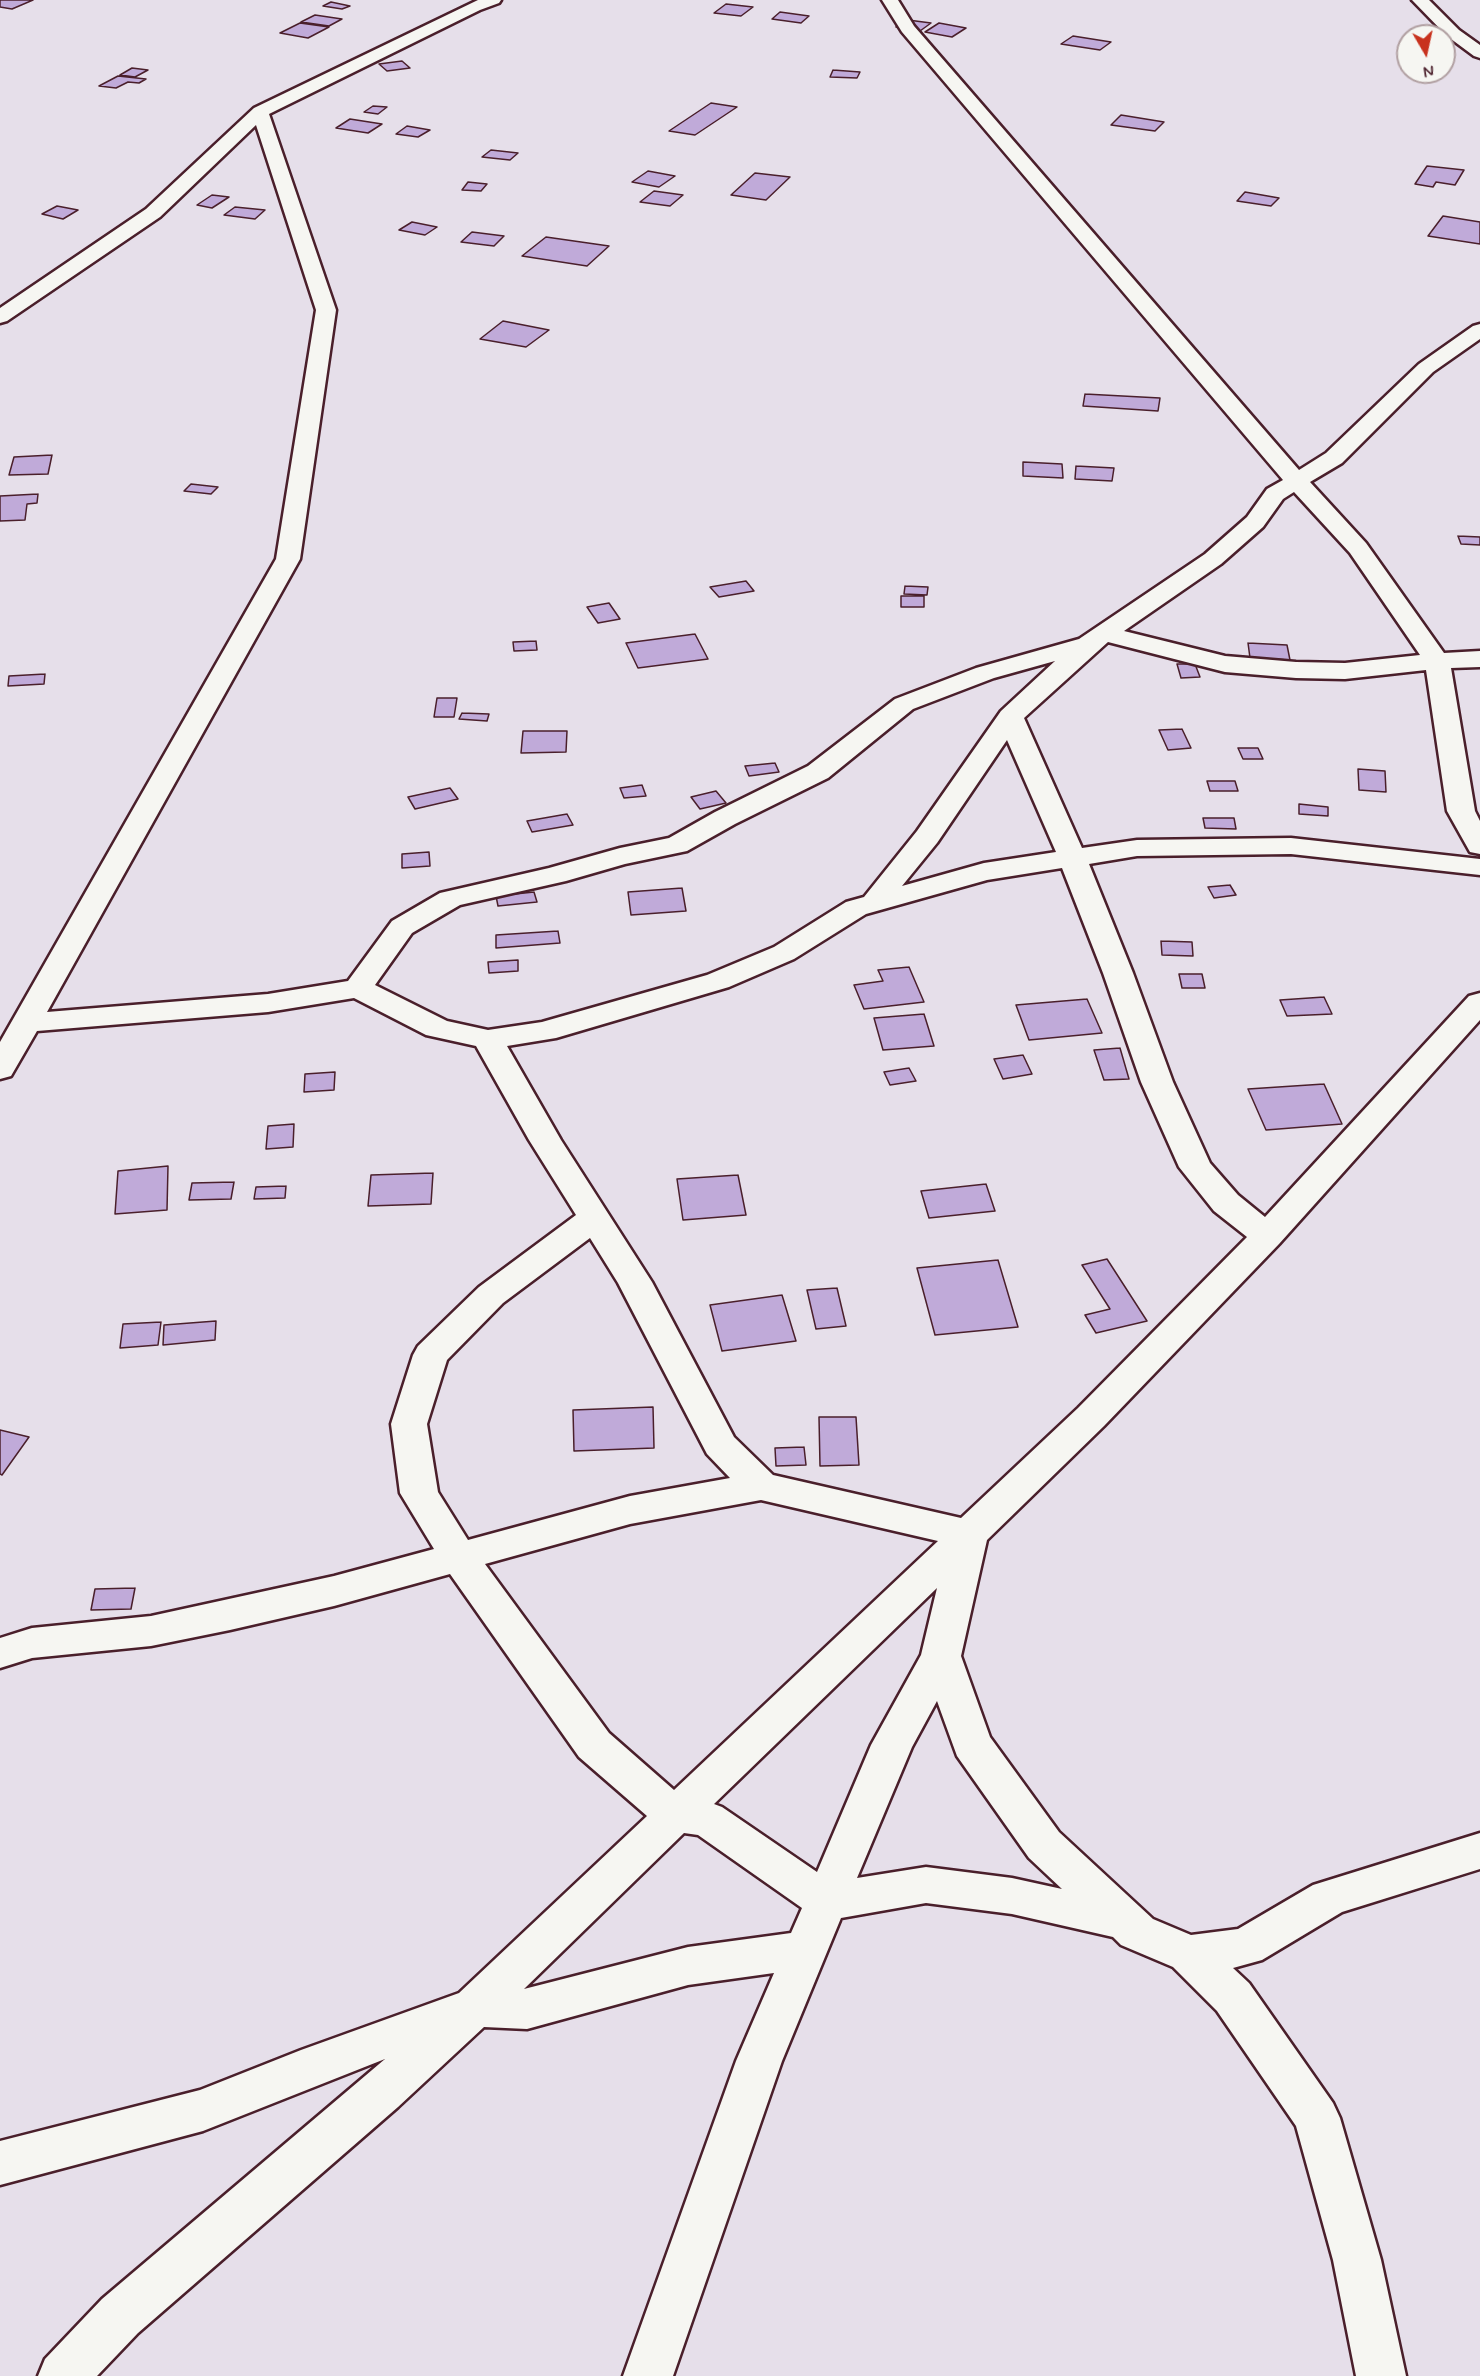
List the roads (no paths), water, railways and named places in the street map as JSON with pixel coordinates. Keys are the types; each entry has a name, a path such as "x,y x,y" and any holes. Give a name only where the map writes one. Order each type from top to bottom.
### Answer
{"street":[{"path":"0,317 153,213 260,112 474,6 493,0"},
{"path":"890,0 908,29 1295,480 1358,548 1437,661 1461,811 1480,846"},
{"path":"1419,0 1453,33 1480,52"},
{"path":"0,1069 288,559 326,310 260,112"},
{"path":"873,904 927,837 1010,717 1096,638 1213,559 1255,522 1275,494 1334,458 1426,368 1480,331"},
{"path":"358,988 402,927 450,898 556,875 620,856 677,845 725,818 818,772 904,704 985,673 1096,638 1225,664 1345,671 1437,661 1480,659"},
{"path":"1010,717 1028,752 1118,973 1157,1082 1195,1167 1226,1203 1267,1236"},
{"path":"26,1023 268,1003 358,988 437,1028 488,1039 545,1031 718,981 784,953 856,908 984,872 1137,848 1291,846 1402,856 1480,867"},
{"path":"63,2376 120,2316 382,2092 475,2007 1091,1417 1267,1236 1480,1002"},
{"path":"488,1039 545,1140 635,1282 720,1445 761,1486"},
{"path":"594,1218 491,1295 431,1355 409,1424 419,1493 458,1556 594,1745 675,1815 707,1819 827,1902 926,1885 1012,1896 1124,1921"},
{"path":"0,1653 32,1643 151,1631 231,1615 334,1591 630,1510 761,1486 969,1534"},
{"path":"648,2376 759,2061 892,1745 940,1656 969,1534"},
{"path":"940,1656 972,1744 1044,1845 1137,1932 1189,1954 1233,1997 1317,2118 1357,2260 1380,2376"},
{"path":"1189,1954 1246,1947 1328,1898 1480,1851"},
{"path":"0,2163 203,2110 318,2064 475,2007 527,2009 688,1966 805,1950"}]}
